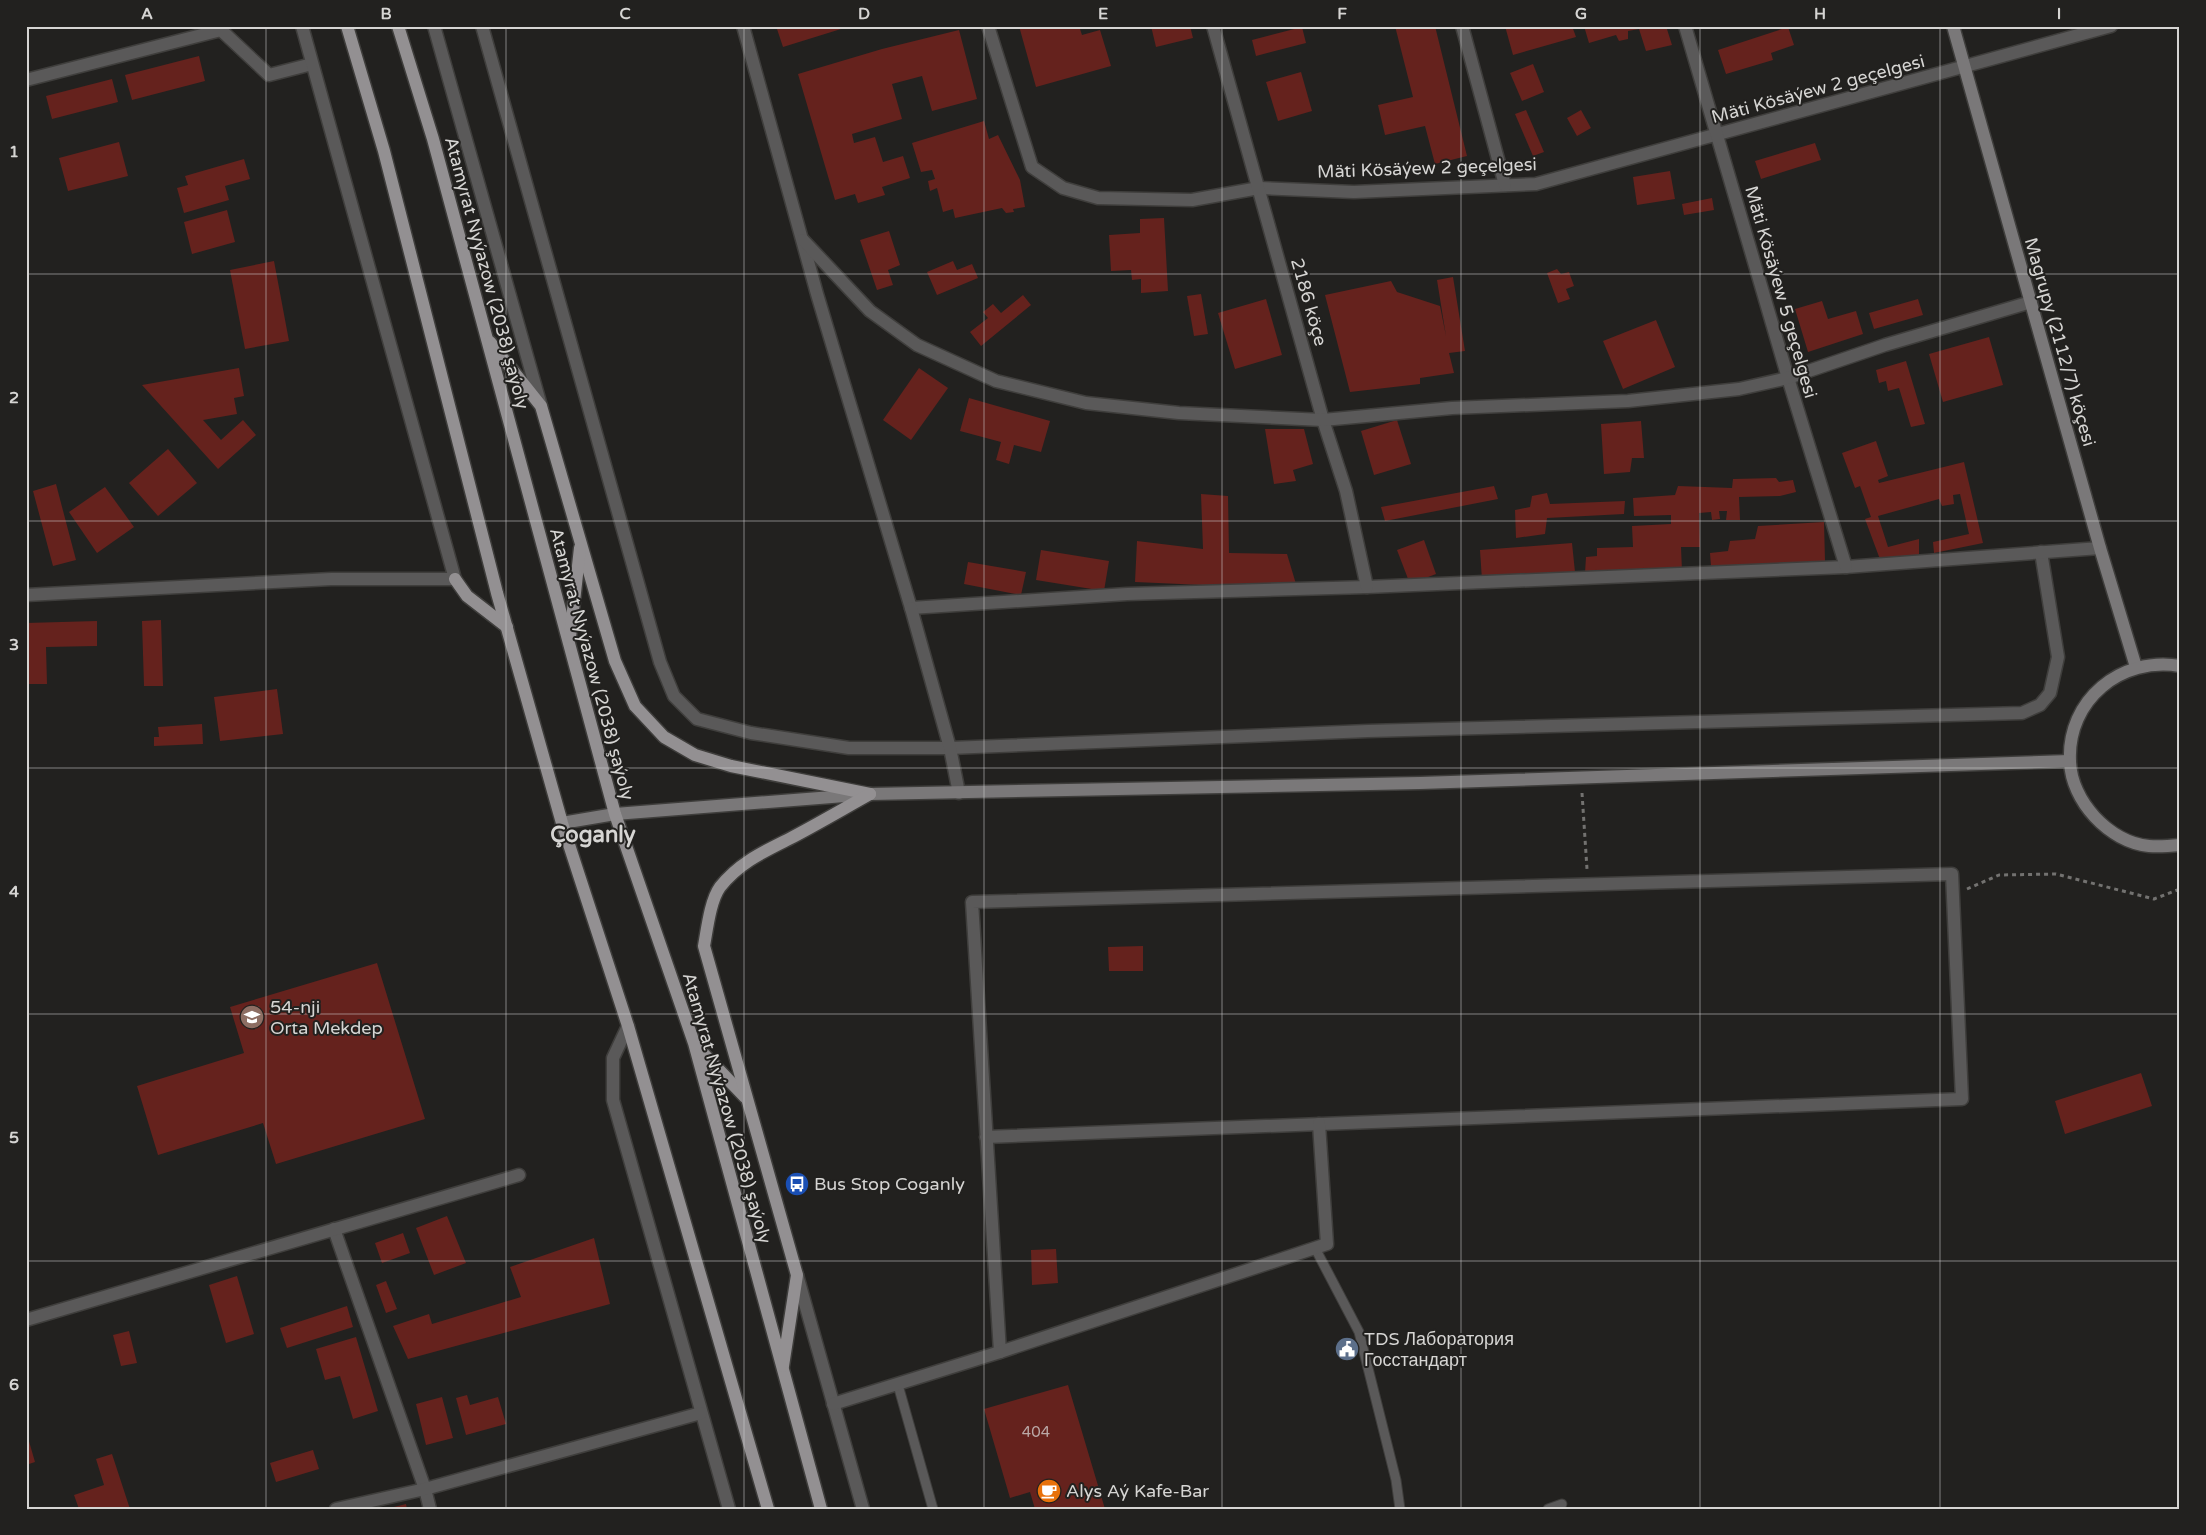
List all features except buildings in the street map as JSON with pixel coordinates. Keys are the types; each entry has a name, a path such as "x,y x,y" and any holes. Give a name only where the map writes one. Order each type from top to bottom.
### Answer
{"main road":[{"path":"347,26 384,151 507,627 562,823 628,1026 768,1509"},
{"name":"Atamyrat Nyýazow (2038) şaýoly","path":"398,26 433,139 615,814 694,1043 782,1371 822,1509"},
{"path":"486,338 541,406 615,661 635,706 664,737 695,755 731,766 870,794"},
{"path":"569,644 580,542"},
{"path":"455,579 467,596 507,627"},
{"path":"782,1371 797,1275 704,946 709,916 719,888 741,865 761,852 870,794"},
{"path":"694,1043 747,1099"}],"street":[{"path":"26,595 331,579 455,579 302,26"},
{"path":"434,26 541,406"},
{"path":"482,26 660,662 674,696 696,719 751,733 849,748 950,748 1378,731 2022,713 2040,705 2050,692 2058,657 2041,552"},
{"path":"743,26 801,238 911,608 950,748 960,793"},
{"name":"Mäti Kösäýew 2 geçelgesi","path":"988,26 1032,166 1063,188 1098,198 1192,200 1259,188 1354,192 1536,184 2111,26"},
{"name":"2186 köçe","path":"1213,26 1323,420 1346,491 1367,587"},
{"path":"1462,26 1505,185"},
{"name":"Mäti Kösäýew 5 geçelgesi","path":"1685,26 1788,378 1846,567"},
{"name":"Magrupy (2112/7) köçesi","path":"1953,26 2100,548 2136,667"},
{"path":"26,79 221,30 269,75 312,64"},
{"path":"801,238 870,311 917,345 996,381 1086,403 1179,413 1323,420 1452,408 1628,400 1739,389 1788,378 1885,345 2031,302"},
{"path":"911,608 1127,594 1367,587 1846,567 2100,548"},
{"path":"2180,666 2164,664 2136,667 2108,680 2086,703 2073,731 2070,762 2077,792 2094,817 2119,836 2148,846 2180,845"},
{"path":"562,823 615,814 870,794 1581,778 2070,762"},
{"path":"986,1137 1962,1099 1952,874 972,902 986,1137 1000,1352"},
{"path":"628,1026 614,1058 613,1100 729,1509"},
{"path":"833,1404 1000,1352 1327,1244 1319,1124"},
{"path":"26,1320 519,1175"},
{"path":"334,1229 425,1489 430,1509"},
{"path":"797,1275 863,1509"},
{"path":"336,1509 425,1489 701,1413"}],"lane":[{"path":"1315,1248 1359,1332 1396,1480 1400,1509"},
{"path":"898,1385 933,1509"},
{"path":"1548,1509 1562,1504"}],"path":[{"path":"1581,778 1588,884"},
{"path":"1953,896 1998,874 2056,874 2154,899 2180,889"}],"place":[{"name":"54-nji Orta Mekdep","path":"252,1017"},
{"name":"Bus Stop Coganly","path":"797,1184"},
{"name":"TDS Лаборатория Госстандарт","path":"1347,1349"},
{"name":"Alys Aý Kafe-Bar","path":"1049,1491"}],"district":[{"name":"Çoganly","path":"593,834"}]}
